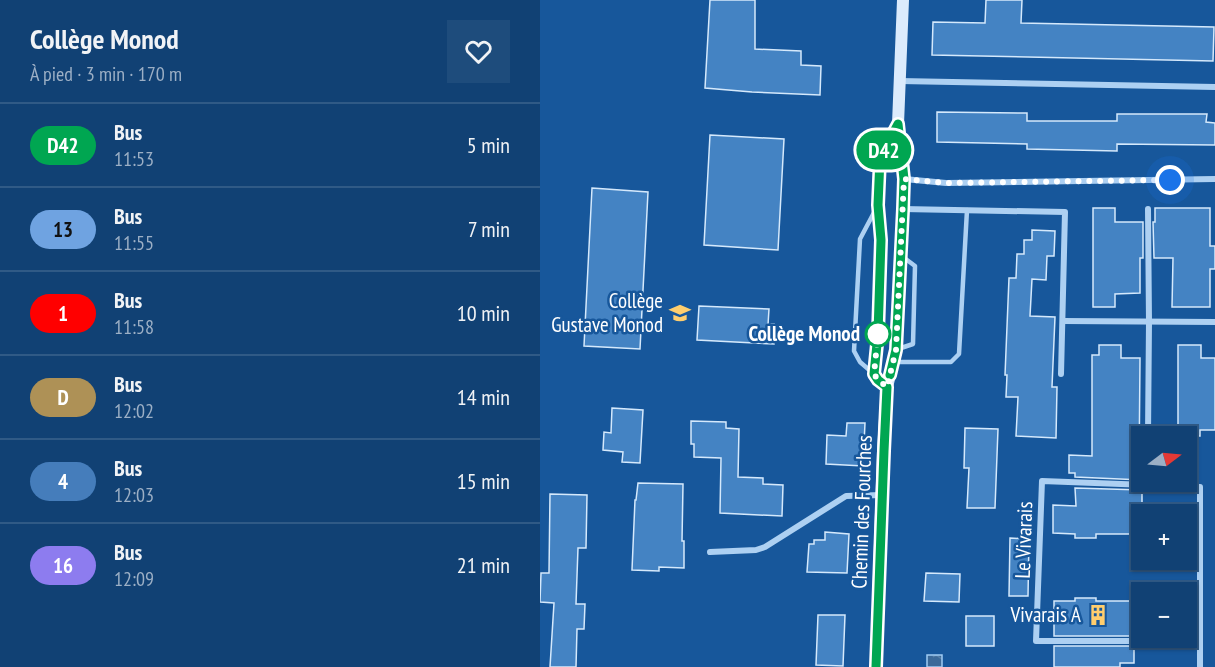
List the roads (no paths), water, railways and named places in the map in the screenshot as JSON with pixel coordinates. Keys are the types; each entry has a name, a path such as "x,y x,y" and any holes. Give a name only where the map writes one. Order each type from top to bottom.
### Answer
{"street":[{"name":"Chemin des Fourches","path":"876,667 887,387 894,356 903,209 904,179 898,124 903,0"},
{"path":"900,81 1215,87"},
{"path":"904,179 946,183 1215,179"},
{"path":"903,209 1065,212 1061,374"},
{"path":"1148,209 1148,426"},
{"path":"1063,321 1215,322"},
{"name":"Le Vivarais","path":"1199,641 1036,641 1042,482 1200,486 1200,667"},
{"path":"710,552 756,550 765,547 846,496 882,495"}],"lane":[{"path":"874,374 878,334 881,240 878,205 880,158 898,124"},
{"path":"878,205 860,239 854,351 860,362 887,387"},
{"path":"894,356 951,362 958,354 967,210"}],"water":[{"path":"927,655 942,655 942,667 927,667"}],"place":[{"name":"Collège Gustave Monod","path":"680,313"},
{"name":"Collège Monod","path":"878,334"},
{"name":"Vivarais A","path":"1098,615"}]}
